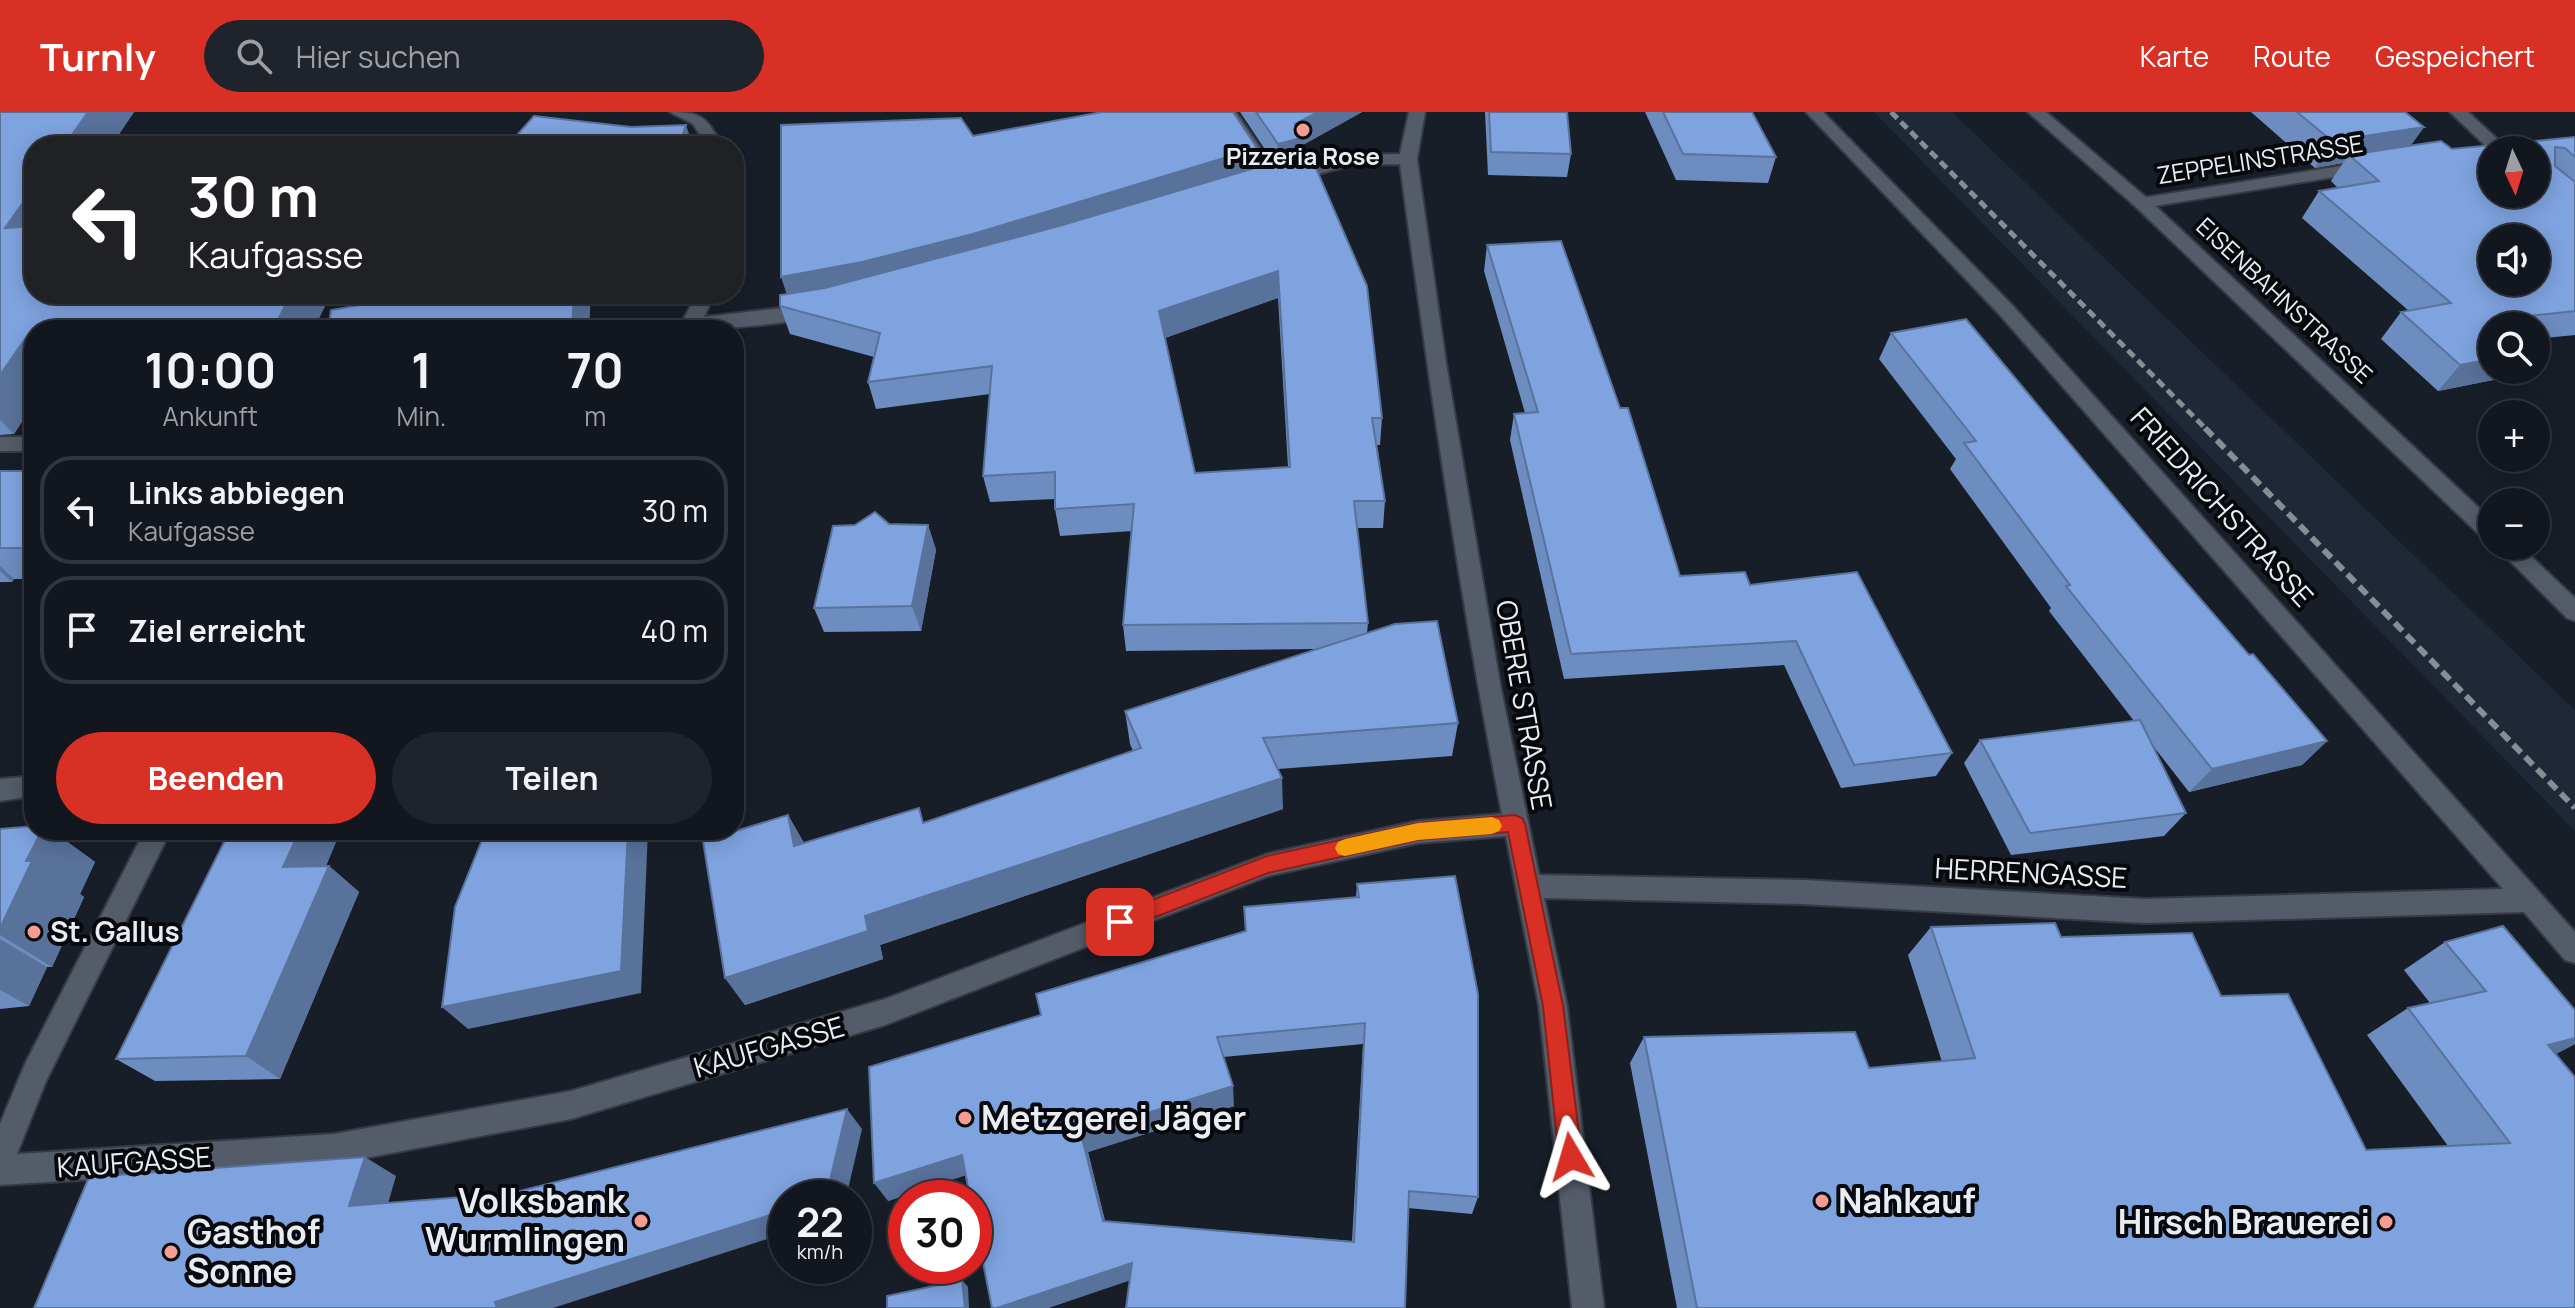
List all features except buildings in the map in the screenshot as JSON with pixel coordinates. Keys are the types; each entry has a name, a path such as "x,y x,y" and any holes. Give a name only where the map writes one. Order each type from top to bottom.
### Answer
{"street":[{"path":"678,112 699,121 709,136"},
{"path":"1228,112 1266,182 1353,160 1408,159"},
{"name":"OBERE STRASSE","path":"1417,112 1408,159 1436,363 1489,689 1553,1006 1588,1308"},
{"name":"FRIEDRICHSTRASSE","path":"1814,112 2006,310 2575,951"},
{"name":"EISENBAHNSTRASSE","path":"2036,112 2142,203 2478,520"},
{"path":"2458,112 2484,136"},
{"name":"ZEPPELINSTRASSE","path":"2142,203 2389,164"},
{"path":"744,321 833,307"},
{"path":"0,444 24,444"},
{"path":"2521,560 2575,612"},
{"path":"0,790 24,787"},
{"name":"KAUFGASSE","path":"0,1170 334,1149 571,1105 885,1012 1267,865 1418,832 1515,824"},
{"path":"0,1159 35,1074 153,840"},
{"name":"HERRENGASSE","path":"1531,886 1803,892 2145,911 2529,900"}],"shaded area":[{"path":"1874,112 1952,112 2575,710 2575,831"}],"railway":[{"path":"1891,112 2207,430"},
{"path":"2205,428 2575,808"}],"slow traffic":[{"path":"1345,848 1418,832 1492,826"}],"place":[{"name":"Pizzeria Rose","path":"1303,130"},
{"name":"St. Gallus","path":"34,932"},
{"name":"Metzgerei Jäger","path":"965,1118"},
{"name":"Nahkauf","path":"1822,1201"},
{"name":"Volksbank Wurmlingen","path":"641,1221"},
{"name":"Hirsch Brauerei","path":"2386,1222"},
{"name":"Gasthof Sonne","path":"171,1252"}],"route":[{"path":"1120,922 1267,865 1418,832 1515,824 1531,886 1553,1006 1571,1157"}]}
